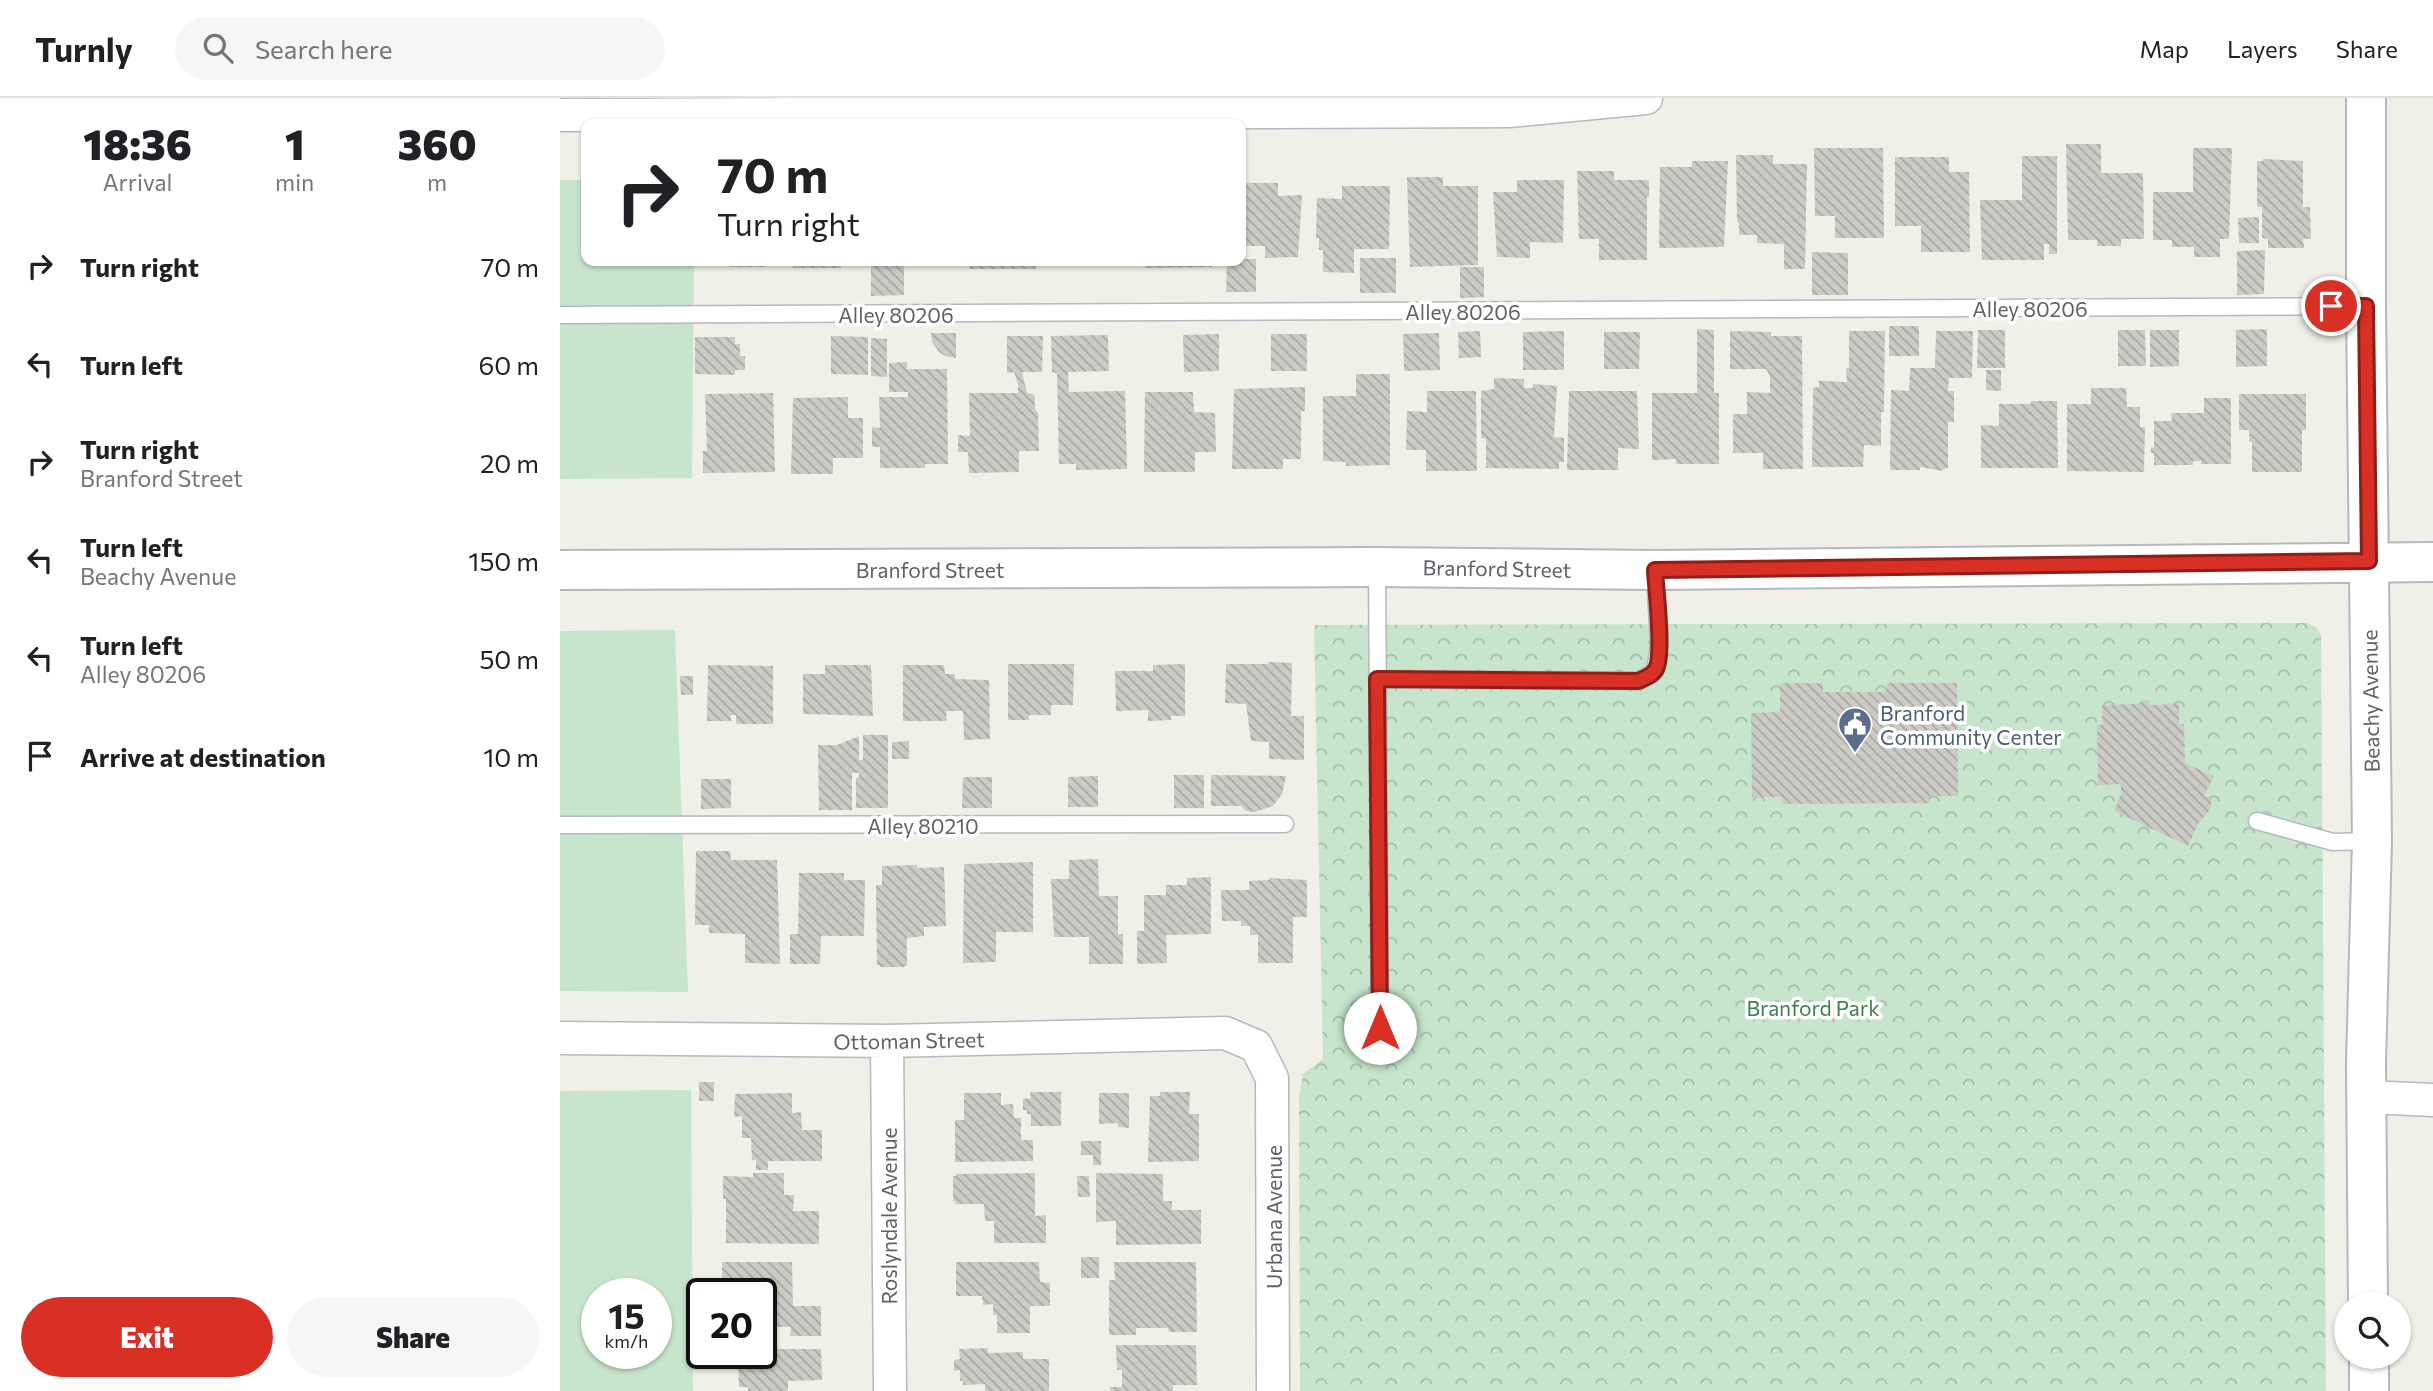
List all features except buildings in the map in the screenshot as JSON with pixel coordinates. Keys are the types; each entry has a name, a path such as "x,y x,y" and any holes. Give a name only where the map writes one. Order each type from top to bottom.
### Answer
{"main road":[{"name":"Beachy Avenue","path":"2366,98 2372,841 2367,1097 2368,1292"},
{"name":"Branford Street","path":"560,570 1377,567 1655,570 2433,562"},
{"path":"2369,1369 2369,1391"}],"street":[{"path":"560,114 1510,111 1646,98"},
{"name":"Ottoman Street","path":"560,1038 887,1041 1225,1033 1256,1046"},
{"name":"Roslyndale Avenue","path":"887,1041 890,1391"},
{"name":"Urbana Avenue","path":"1256,1046 1272,1078 1273,1391"},
{"path":"2367,1097 2433,1100"}],"lane":[{"name":"Alley 80206","path":"560,315 2366,306"},
{"path":"1377,567 1380,1028"},
{"path":"1377,679 1638,681 1655,671 1657,664 1659,646 1655,570"},
{"path":"2257,821 2333,842 2372,841"},
{"name":"Alley 80210","path":"560,825 1285,824"}],"green space":[{"path":"560,180 581,180 581,266 694,266 692,478 560,479"},
{"name":"Branford Park","path":"2307,623 2316,627 2321,635 2326,1391 1300,1391 1299,1097 1303,1074 1323,1059 1314,625"},
{"path":"675,630 688,992 560,991 560,631"},
{"path":"691,1090 692,1278 686,1278 686,1369 693,1369 693,1391 560,1391 560,1091"}],"place":[{"name":"Branford Community Center","path":"1855,754"}],"route":[{"path":"1380,1028 1377,679 1638,681 1655,671 1657,664 1659,646 1655,570 2369,561 2366,306 2331,306"}]}
